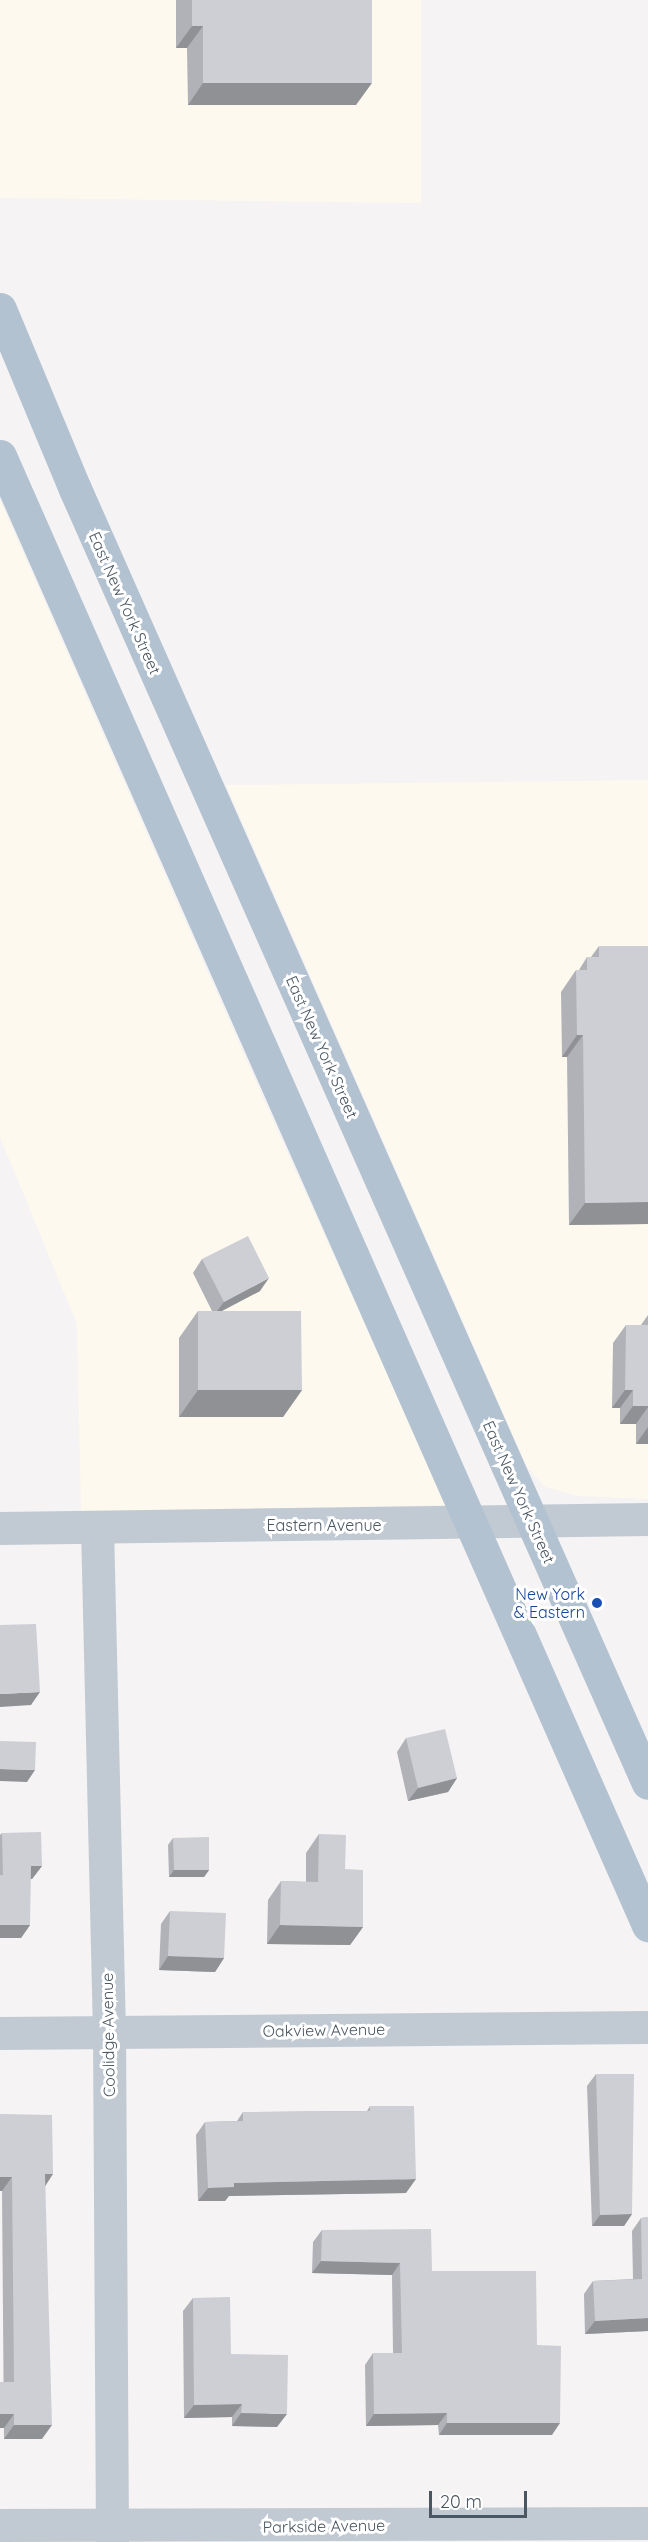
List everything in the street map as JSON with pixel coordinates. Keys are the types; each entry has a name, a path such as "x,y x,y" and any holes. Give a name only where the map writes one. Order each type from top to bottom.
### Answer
{"main road":[{"name":"East New York Street","path":"0,309 75,489 648,1783"},
{"path":"0,456 648,1925"}],"street":[{"name":"Eastern Avenue","path":"0,1528 648,1519"},
{"name":"Coolidge Avenue","path":"97,1527 109,2032 111,2535"},
{"name":"Oakview Avenue","path":"0,2033 648,2027"},
{"name":"Parkside Avenue","path":"0,2525 111,2535 648,2523"}],"shaded area":[{"path":"0,0 421,0 421,203 0,198"},
{"path":"0,500 278,1132 446,1505 81,1512 77,1324 0,1137"},
{"path":"648,780 648,1499 578,1496 545,1487 527,1467 226,785"}],"building":[{"path":"192,0 372,0 372,83 203,83 203,26 192,26"},
{"path":"599,946 648,946 648,1202 585,1203 583,1035 577,1035 576,970 587,970 587,957 599,957"},
{"path":"248,1236 269,1278 224,1302 202,1259"},
{"path":"198,1311 301,1311 302,1390 198,1390"},
{"path":"626,1325 648,1325 648,1406 633,1406 633,1390 625,1390"},
{"path":"36,1624 40,1692 0,1694 0,1625"},
{"path":"445,1729 457,1778 418,1788 406,1738"},
{"path":"0,1741 36,1742 35,1770 0,1769"},
{"path":"41,1832 42,1866 31,1866 30,1925 0,1925 0,1875 3,1875 2,1833"},
{"path":"319,1834 346,1835 345,1869 363,1870 363,1927 280,1925 281,1881 318,1882"},
{"path":"209,1837 209,1870 174,1870 173,1838"},
{"path":"170,1911 226,1913 224,1958 168,1956"},
{"path":"596,2074 634,2074 632,2214 600,2215"},
{"path":"370,2106 414,2106 416,2179 234,2183 234,2187 208,2188 205,2122 243,2121 243,2112 370,2111"},
{"path":"0,2114 52,2115 53,2174 45,2174 52,2425 14,2425 14,2414 0,2414 0,2382 14,2382 12,2177 0,2177"},
{"path":"648,2217 648,2318 595,2321 593,2281 642,2279 641,2218"},
{"path":"431,2229 432,2271 536,2271 537,2345 561,2346 560,2423 447,2423 447,2413 374,2414 373,2353 402,2353 400,2263 321,2261 322,2230"},
{"path":"230,2297 231,2354 288,2355 287,2414 241,2413 242,2404 194,2405 193,2298"}],"place":[{"name":"New York & Eastern","path":"597,1603"}]}
